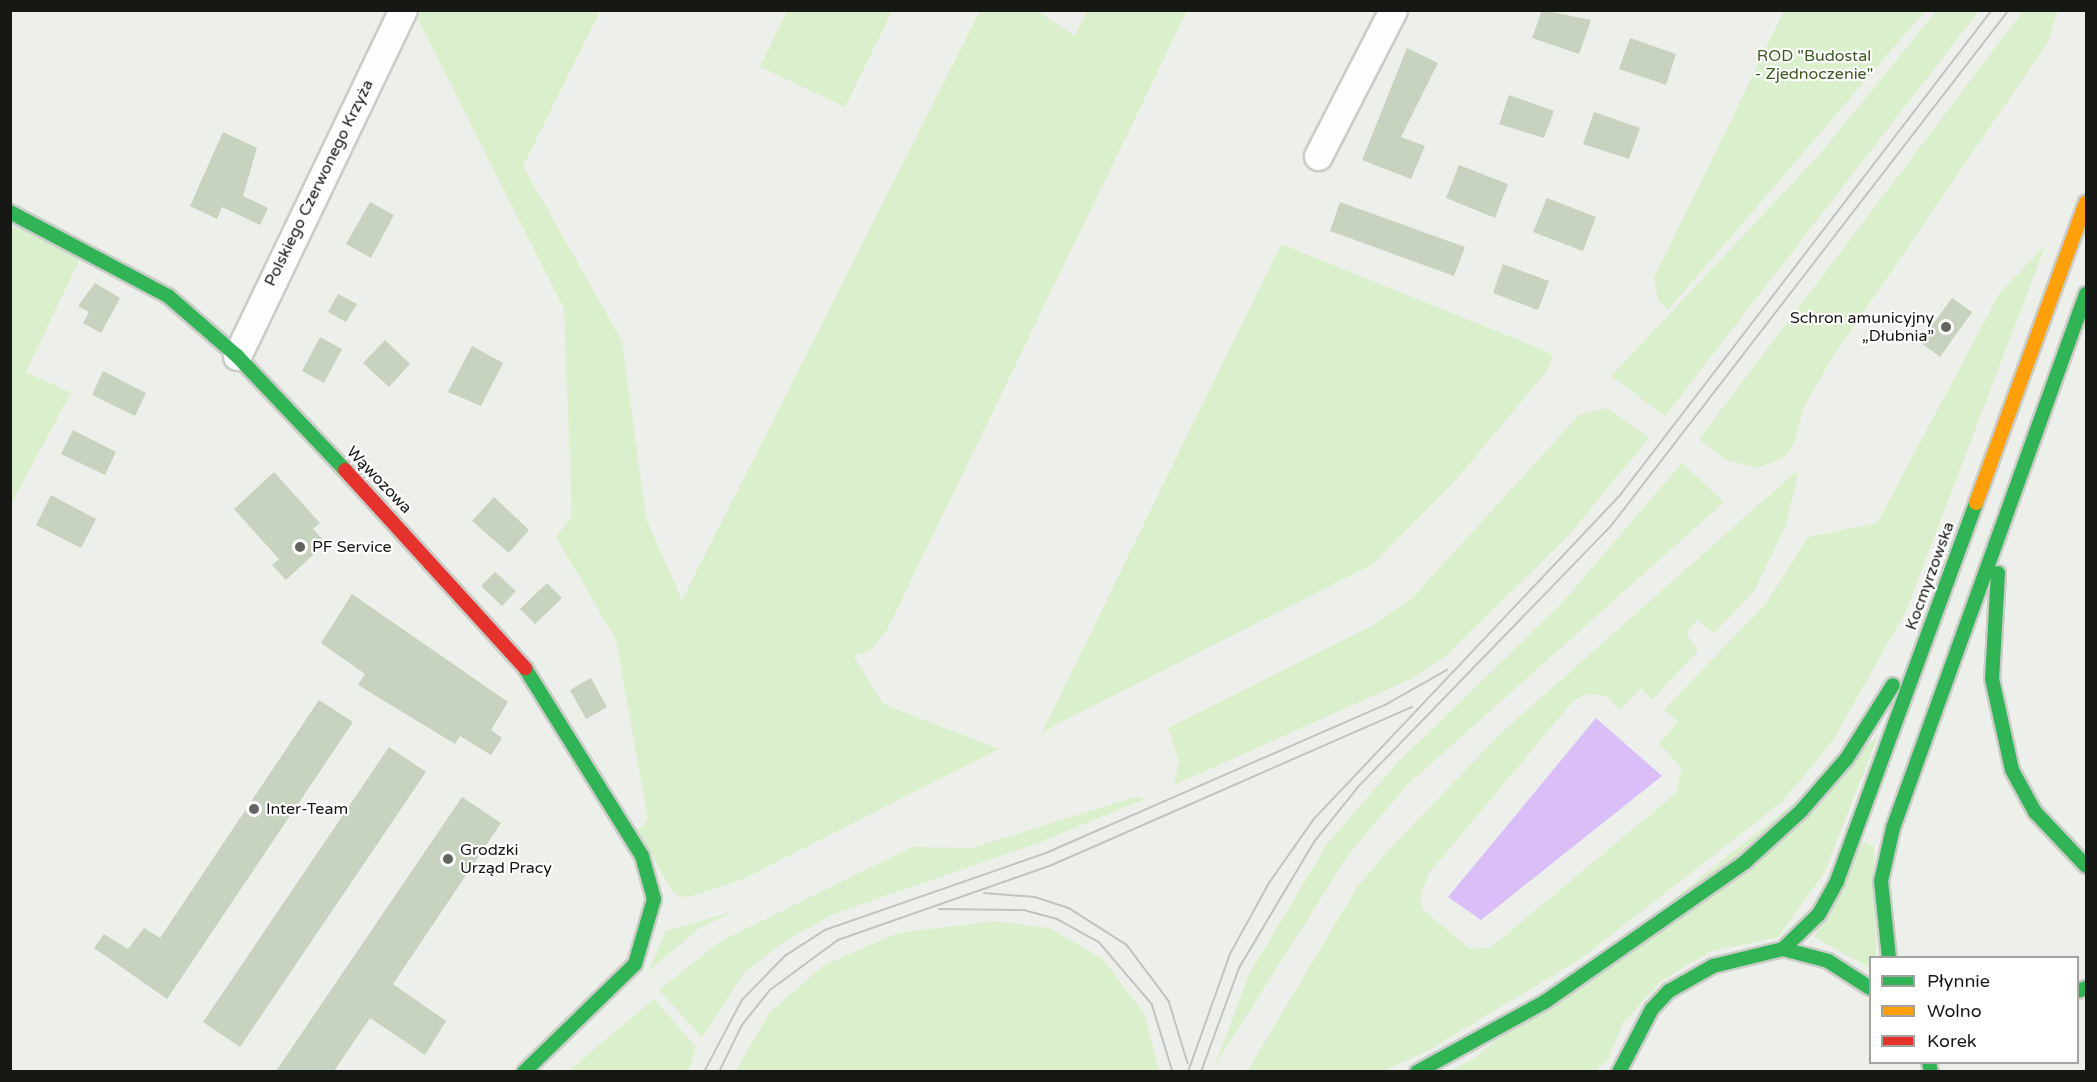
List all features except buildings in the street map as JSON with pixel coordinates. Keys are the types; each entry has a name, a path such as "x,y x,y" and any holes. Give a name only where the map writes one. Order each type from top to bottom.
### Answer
{"main road":[{"name":"Kocmyrzowska","path":"1783,949 1819,914 1838,881 1932,618 2086,202"},
{"name":"Wąwozowa","path":"10,212 168,296 237,356 514,650 642,856 654,899 635,963 524,1071"},
{"path":"1889,956 1882,897 1884,857 2086,294"},
{"path":"2002,523 1992,669 2000,729 2012,770 2035,812 2086,867"},
{"path":"1416,1071 1546,1001 1745,862 1801,811 1847,758 1932,618"},
{"path":"1619,1070 1637,1029 1669,991 1713,966 1783,949 1828,961 1869,987"}],"street":[{"name":"Polskiego Czerwonego Krzyża","path":"237,356 403,10"},
{"path":"1318,156 1393,10"}],"green space":[{"path":"421,10 600,11 523,166 622,341 646,518 682,600 980,11 1037,11 1075,36 1087,11 1187,11 887,630 870,651 853,655 883,704 999,749 745,878 693,896 681,897 672,891 638,830 648,820 616,640 556,537 572,516 564,309 418,19"},
{"path":"1937,10 1979,11 1665,416 1611,376 1820,154"},
{"path":"787,11 892,11 845,107 760,67"},
{"name":"ROD \"Budostal - Zjednoczenie\"","path":"1784,11 1925,11 1668,310 1658,300 1654,278"},
{"path":"2023,11 2058,11 2048,42 1832,358 1805,405 1792,448 1783,458 1757,468 1724,459 1699,439"},
{"path":"15,226 81,256 26,372 71,393 11,504 10,234"},
{"path":"1281,244 1548,352 1553,356 1546,372 1455,481 1373,564 1042,732"},
{"path":"2046,244 1906,611 1832,742 1782,802 1579,960 1429,1050 1383,1071 1247,1072 1357,887 1388,851 1501,733 1799,469 1786,526 1754,591 1714,633 1697,620 1686,633 1698,651 1652,700 1641,688 1619,710 1607,696 1587,694 1574,700 1428,874 1420,899 1423,910 1470,949 1490,948 1676,793 1682,769 1659,743 1678,722 1664,710 1767,602 1808,537 1877,523 1999,294"},
{"path":"1607,408 1649,438 1568,536 1448,654 1411,679 1174,785 1179,761 1168,728 1375,624 1413,597 1579,415"},
{"path":"1682,463 1724,502 1405,787 1349,854 1215,1065 1250,972 1327,844 1398,762 1562,603"},
{"path":"1878,736 1824,873 1778,937 1709,952 1661,981 1623,1023 1608,1060 1595,1071 1447,1072 1473,1059"},
{"path":"1137,796 1145,799 1038,843 833,914 782,943 744,973 702,1038 659,990 719,942 912,847 972,848"},
{"path":"1863,842 1874,846 1876,956 1869,956 1869,967 1814,937"},
{"path":"735,911 698,929 648,972 666,931"},
{"path":"995,921 1049,928 1103,959 1145,1015 1159,1071 736,1071 769,1013 824,965 898,933"},
{"path":"654,999 696,1047 688,1071 568,1071"}],"shaded area":[{"path":"1596,718 1662,776 1481,920 1448,897"}],"tram line":[{"path":"1188,1072 1230,954 1269,883 1314,819 1621,494 1992,10"},
{"path":"1201,1072 1239,968 1314,842 1359,786 1611,526 2009,10"},
{"path":"704,1072 742,1000 785,956 825,930 1046,853 1387,704 1447,670"},
{"path":"719,1072 742,1025 770,990 838,940 1052,865 1412,707"},
{"path":"984,893 1035,897 1069,908 1127,945 1169,1001 1188,1063"},
{"path":"939,909 1024,910 1057,919 1099,942 1152,1004 1173,1072"}],"traffic: fast":[{"path":"10,212 168,296 237,356 345,470"},
{"path":"1889,956 1881,881 1893,828 2086,294"},
{"path":"1783,949 1819,914 1837,881 1976,503"},
{"path":"1998,573 1992,679 2012,770 2035,812 2086,866"},
{"path":"524,1072 635,964 654,899 642,856 525,668"},
{"path":"1417,1072 1546,1001 1745,862 1801,811 1847,758 1893,685"},
{"path":"1619,1072 1652,1009 1669,991 1713,966 1783,949 1828,961 1869,987"},
{"path":"2079,991 2086,988"},
{"path":"1929,1064 1931,1072"}],"traffic: slow":[{"path":"1976,503 2086,202"}],"traffic: jam":[{"path":"345,470 525,668"}],"place":[{"name":"Schron amunicyjny „Dłubnia”","path":"1946,327"},
{"name":"PF Service","path":"300,547"},
{"name":"Inter-Team","path":"254,809"},
{"name":"Grodzki Urząd Pracy","path":"448,859"}]}
